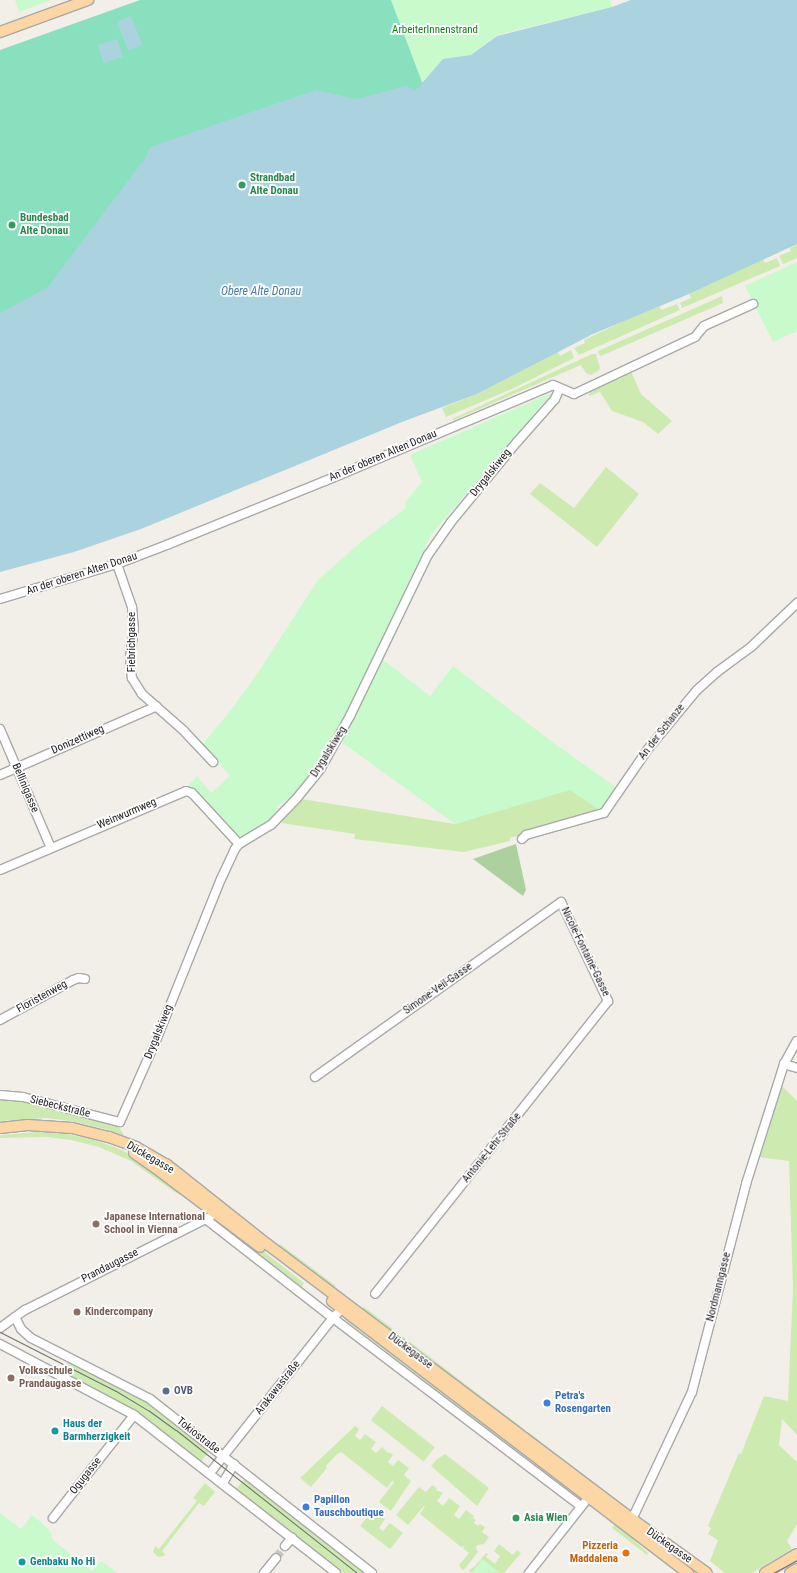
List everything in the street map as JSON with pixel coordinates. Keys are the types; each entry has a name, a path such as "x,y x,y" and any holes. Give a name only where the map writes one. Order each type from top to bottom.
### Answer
{"main road":[{"path":"0,32 88,0"},
{"name":"Siebeckstraße","path":"0,1128 28,1125 48,1125 72,1128 108,1139"},
{"name":"Siebeckstraße","path":"0,1133 27,1130 49,1130 72,1132 108,1139"},
{"name":"Dückegasse","path":"108,1139 136,1147 166,1164 218,1210 629,1523 688,1573"},
{"name":"Dückegasse","path":"629,1523 707,1573"},
{"path":"765,1573 797,1554"},
{"path":"790,1573 797,1569"}],"street":[{"name":"An der oberen Alten Donau","path":"0,599 117,564 325,481 553,385 574,394 695,337 704,326 753,304"},
{"name":"Drygalskiweg","path":"120,1122 158,1038 221,879 239,844 272,824 298,798 321,768 350,716 428,555 452,522 512,448 555,399 560,388"},
{"name":"Fiebrichgasse","path":"117,564 132,607 134,629 130,658 132,678 142,694 157,706 213,762"},
{"name":"An der Schanze","path":"522,839 526,835 604,813 648,749 697,690 717,672 751,647 797,603"},
{"name":"Donizettiweg","path":"0,775 157,706"},
{"name":"Bellinigasse","path":"0,729 51,848"},
{"name":"Weinwurmweg","path":"0,870 186,791 192,793 239,844"},
{"name":"Nicole-Fontaine-Gasse","path":"561,902 608,1001"},
{"name":"Simone-Veil-Gasse","path":"315,1076 561,902"},
{"name":"Floristenweg","path":"0,1020 73,980 79,978 85,979"},
{"name":"Antonie-Lehr-Straße","path":"375,1294 608,1001"},
{"name":"Nordmanngasse","path":"629,1523 692,1392 746,1184 784,1064 797,1040"},
{"path":"784,1064 797,1068"},
{"name":"Siebeckstraße","path":"0,1094 23,1097 120,1122"},
{"name":"Prandaugasse","path":"0,1328 15,1317 132,1255 207,1220 218,1210"},
{"name":"Dückegasse","path":"207,1220 333,1318 581,1506"},
{"name":"Arakawastraße","path":"210,1473 333,1318 345,1306"},
{"name":"Tokiostraße","path":"15,1317 21,1329 28,1336 150,1399 372,1573"},
{"name":"Tokiostraße","path":"0,1344 134,1415 223,1483 336,1573"},
{"name":"Ogugasse","path":"53,1518 134,1415"},
{"path":"223,1483 234,1464"},
{"path":"529,1573 591,1494"},
{"path":"285,1546 292,1538"},
{"path":"264,1573 276,1558"}],"green space":[{"path":"15,0 51,0 19,12"},
{"name":"Strandbad Alte Donau","path":"140,0 391,0 422,82 467,115 0,385 0,50"},
{"name":"ArbeiterInnenstrand","path":"391,0 610,0 612,7 497,35 471,55 443,60 422,82"},
{"path":"797,244 797,258 783,264 779,256 791,251 790,248"},
{"path":"777,258 780,266 682,308 680,303 691,298 689,294 763,259 765,263"},
{"path":"797,262 797,331 773,342 745,286"},
{"path":"722,296 723,303 601,356 599,355 598,351"},
{"path":"677,304 680,310 579,355 574,348 585,343 584,340 628,319 660,306 661,310"},
{"path":"571,350 574,358 514,388 446,417 442,408 477,394 558,352 560,356"},
{"path":"592,354 596,354 600,368 591,375 586,373 581,365 454,420 452,419"},
{"path":"630,369 641,394 672,421 658,434 643,422 612,411 600,392 589,396 589,387 620,379"},
{"path":"551,393 553,395 550,399 544,402 431,535 346,715 325,755 312,774 296,793 278,806 274,815 265,823 242,836 235,834 191,787 188,786 197,776 211,793 230,776 202,745 231,710 259,671 318,580 363,540 406,508 405,502 422,482 410,455"},
{"path":"606,467 639,494 597,547 530,494 540,483 574,508"},
{"path":"382,659 430,696 453,666 551,741 620,790 604,813 570,790 455,824 340,741"},
{"path":"570,789 604,813 590,821 522,839 517,836 510,838 510,841 464,852 354,839 355,834 281,823 302,799 455,824"},
{"path":"516,844 526,890 523,896 473,859"},
{"path":"780,1084 797,1101 797,1435 782,1419 779,1445 797,1462 797,1524 787,1541 792,1549 752,1573 725,1573 710,1561 718,1540 708,1534 711,1528 708,1526 739,1453 741,1454 764,1396 788,1401 793,1289 789,1161 758,1157"},
{"path":"0,1098 21,1100 118,1125 125,1137 105,1129 70,1121 47,1118 0,1121"},
{"path":"38,1132 67,1134 91,1139 115,1147 130,1154 190,1199 176,1193 131,1161 99,1147 71,1140 47,1137 0,1138 0,1135"},
{"path":"226,1222 304,1283 302,1287 222,1227"},
{"path":"280,1244 336,1286 333,1290 278,1247"},
{"path":"363,1306 524,1429 519,1431 363,1310"},
{"path":"345,1318 352,1320 577,1493 578,1496 576,1496 345,1320"},
{"path":"68,1361 148,1402 210,1450 201,1462 132,1409 62,1374"},
{"path":"382,1406 435,1447 424,1461 371,1420"},
{"path":"355,1426 359,1429 355,1436 360,1440 365,1434 376,1442 371,1449 376,1453 382,1447 388,1453 389,1452 393,1455 388,1462 393,1466 398,1460 409,1468 404,1475 411,1481 391,1511 379,1502 394,1482 392,1481 387,1488 341,1452 336,1455 326,1466 327,1468 311,1487 300,1478"},
{"path":"528,1432 630,1510 626,1511 528,1438"},
{"path":"445,1454 489,1488 477,1506 431,1466 437,1459"},
{"path":"245,1478 366,1572 344,1573 236,1489"},
{"path":"205,1483 215,1492 204,1506 199,1503 162,1551 165,1554 164,1556 158,1557 153,1552 155,1546 159,1549 197,1501 193,1498"},
{"path":"432,1485 437,1488 436,1490 443,1493 437,1501 443,1506 449,1498 460,1506 454,1515 459,1519 466,1510 474,1516 473,1518 476,1520 474,1523 478,1526 480,1524 485,1527 482,1532 489,1537 484,1544 477,1545 476,1548 478,1552 463,1571 459,1565 469,1553 463,1548 464,1546 461,1547 420,1514 425,1506 408,1525 396,1515 419,1487 426,1492"},
{"path":"373,1510 385,1519 379,1528 383,1531 390,1523 403,1533 390,1549 360,1526"},
{"path":"0,1513 21,1529 32,1515 49,1529 53,1540 92,1571 101,1561 117,1573 0,1573"},
{"path":"615,1524 648,1553 647,1555 612,1528"},
{"path":"499,1544 513,1555 517,1550 521,1553 504,1573 469,1572 469,1570 474,1567 486,1553 488,1554 486,1557 495,1564 500,1556 494,1551"},
{"path":"482,1559 499,1572 469,1573 473,1572"}],"water":[{"name":"Obere Alte Donau","path":"631,0 797,0 797,244 689,294 593,334 477,394 402,422 141,529 74,552 0,572 0,313 47,288 146,157 150,147 316,90 357,99 406,86 415,91 443,59 471,55 497,36 612,7"},
{"path":"131,16 142,45 128,50 117,21"},
{"path":"117,39 123,57 104,63 98,45"}],"tunnel":[{"path":"276,1558 285,1546"}],"tram line":[{"path":"0,1332 116,1391 148,1410 176,1430 357,1573"},
{"path":"773,1573 797,1560"}],"place":[{"name":"Strandbad Alte Donau","path":"242,185"},
{"name":"Bundesbad Alte Donau","path":"12,225"},
{"name":"Japanese International School in Vienna","path":"96,1224"},
{"name":"Kindercompany","path":"77,1312"},
{"name":"Volksschule Prandaugasse","path":"11,1378"},
{"name":"OVB","path":"166,1391"},
{"name":"Petra's Rosengarten","path":"547,1403"},
{"name":"Haus der Barmherzigkeit","path":"55,1431"},
{"name":"Papillon Tauschboutique","path":"306,1507"},
{"name":"Asia Wien","path":"516,1518"},
{"name":"Pizzeria Maddalena","path":"626,1553"},
{"name":"Genbaku No Hi","path":"22,1562"}]}
